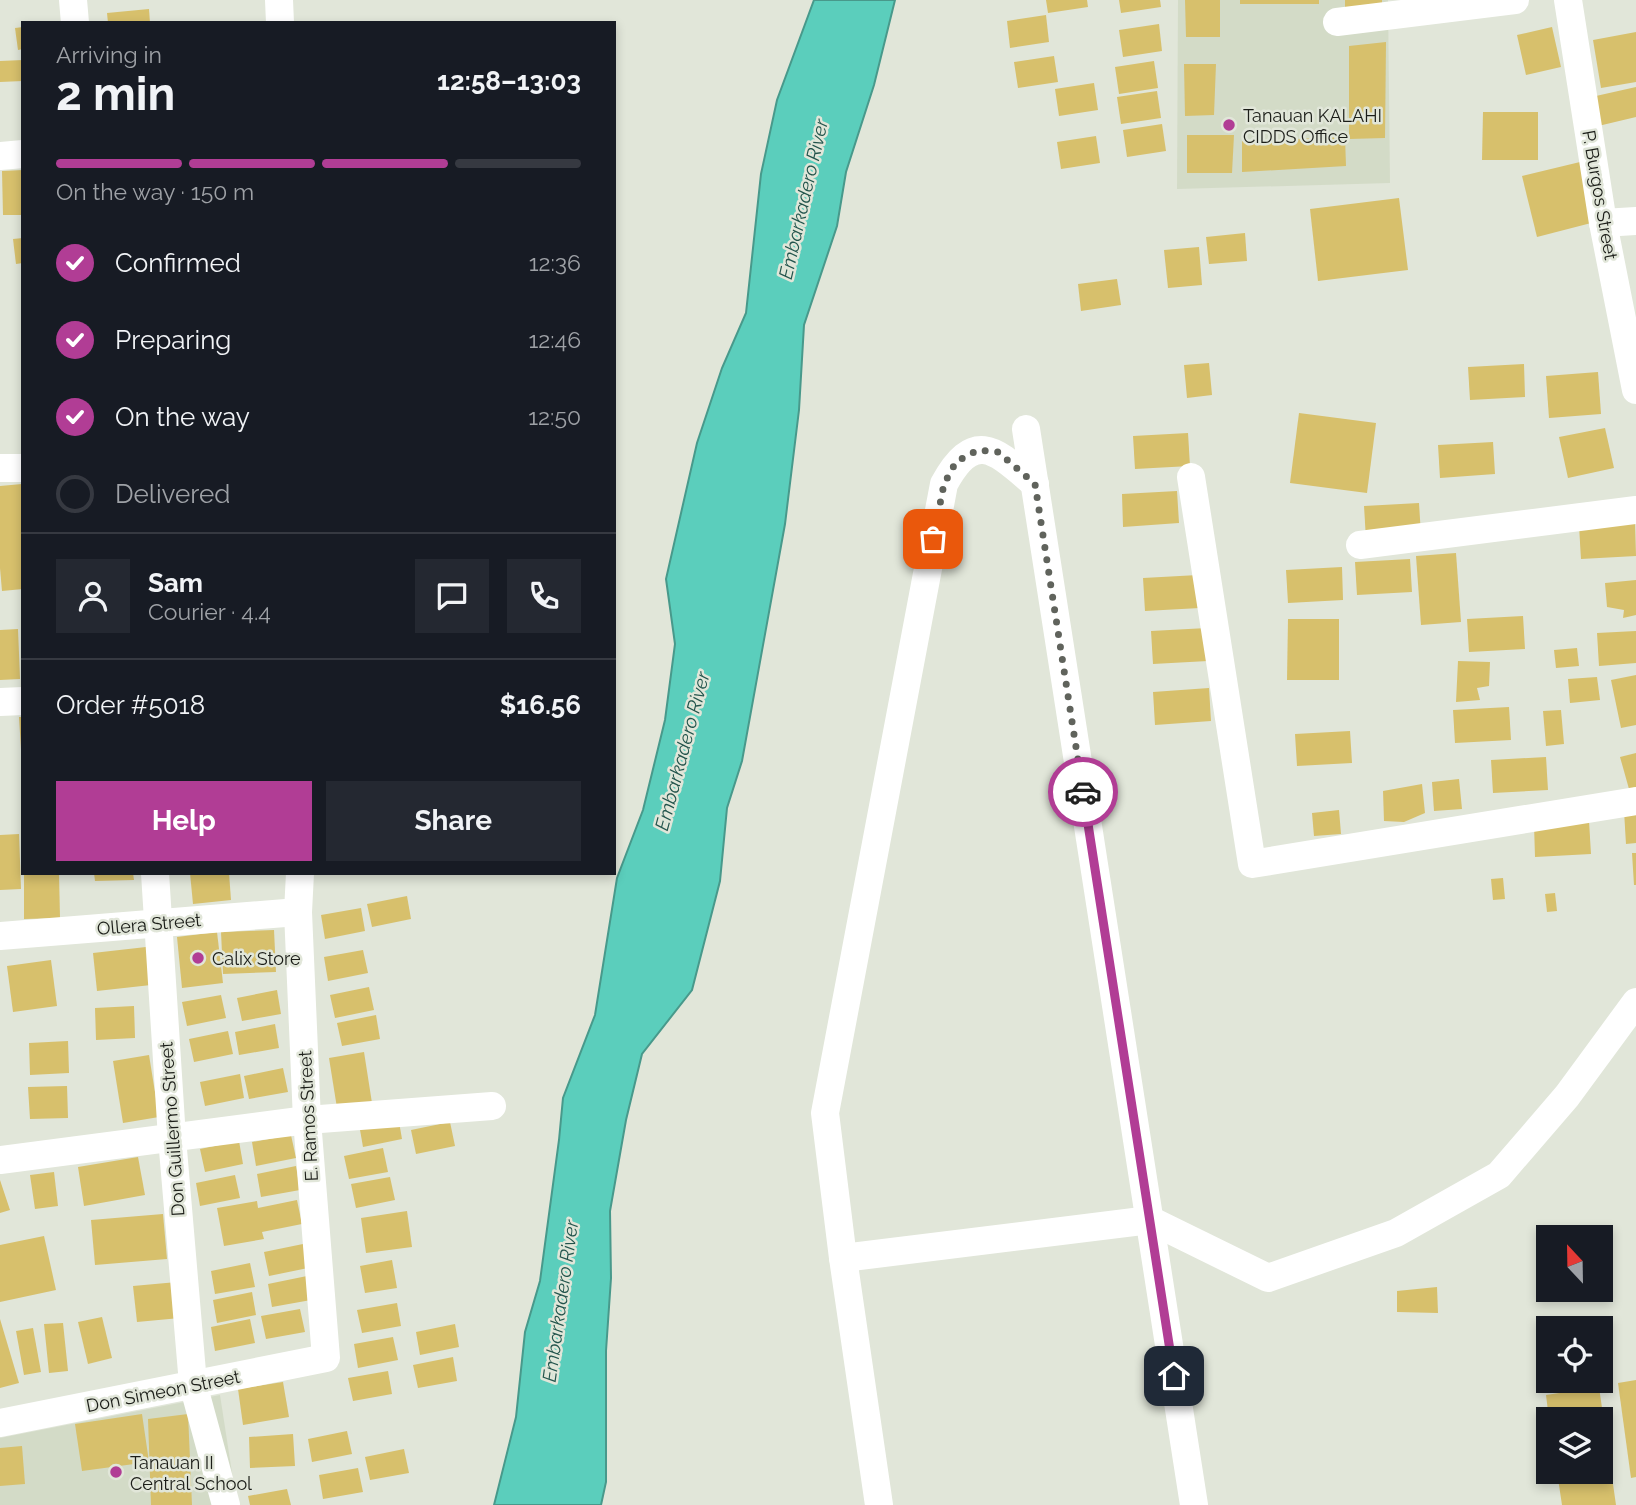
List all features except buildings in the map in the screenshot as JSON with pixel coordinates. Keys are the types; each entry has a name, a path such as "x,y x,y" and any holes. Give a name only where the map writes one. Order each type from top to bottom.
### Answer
{"street":[{"path":"73,0 75,21"},
{"path":"279,0 281,21"},
{"path":"1337,22 1515,0"},
{"name":"P. Burgos Street","path":"1568,0 1603,223 1636,390"},
{"path":"0,156 21,154"},
{"path":"1603,223 1636,221"},
{"path":"1026,429 1194,1505"},
{"path":"880,1505 843,1258 825,1113 944,484 956,462 978,450 998,452 1035,484"},
{"path":"0,468 21,468"},
{"path":"1191,477 1252,864 1636,801"},
{"path":"1360,545 1636,510"},
{"path":"0,702 21,701"},
{"name":"Don Guillermo Street","path":"155,875 172,1138 193,1384 226,1505"},
{"name":"E. Ramos Street","path":"300,875 298,912 307,1120 327,1358"},
{"name":"Ollera Street","path":"0,936 298,912"},
{"path":"843,1258 1150,1220 1268,1278 1396,1233 1499,1175 1567,1096 1636,1002"},
{"path":"0,1160 307,1120 492,1106"},
{"name":"Don Simeon Street","path":"0,1423 327,1358"}],"shaded area":[{"path":"1178,0 1388,0 1390,183 1177,189"},
{"name":"Tanauan II Central School","path":"220,1395 237,1505 0,1505 0,1438"}],"water":[{"name":"Embarkadero River","path":"814,0 895,0 874,85 846,172 837,226 804,325 799,410 785,524 742,761 727,808 720,881 692,990 642,1054 626,1120 610,1211 606,1482 601,1505 494,1505 516,1417 525,1332 540,1281 563,1098 595,1015 617,878 643,810 665,720 675,644 666,579 697,443 722,368 746,313 761,174 777,100"}],"way so far":[{"path":"933,539 944,484 956,462 978,450 998,452 1035,484 1083,792"}],"place":[{"name":"Tanauan KALAHI CIDDS Office","path":"1229,125"},
{"name":"Calix Store","path":"198,958"},
{"name":"Tanauan II Central School","path":"116,1472"}],"route":[{"path":"1083,792 1174,1376"}]}
